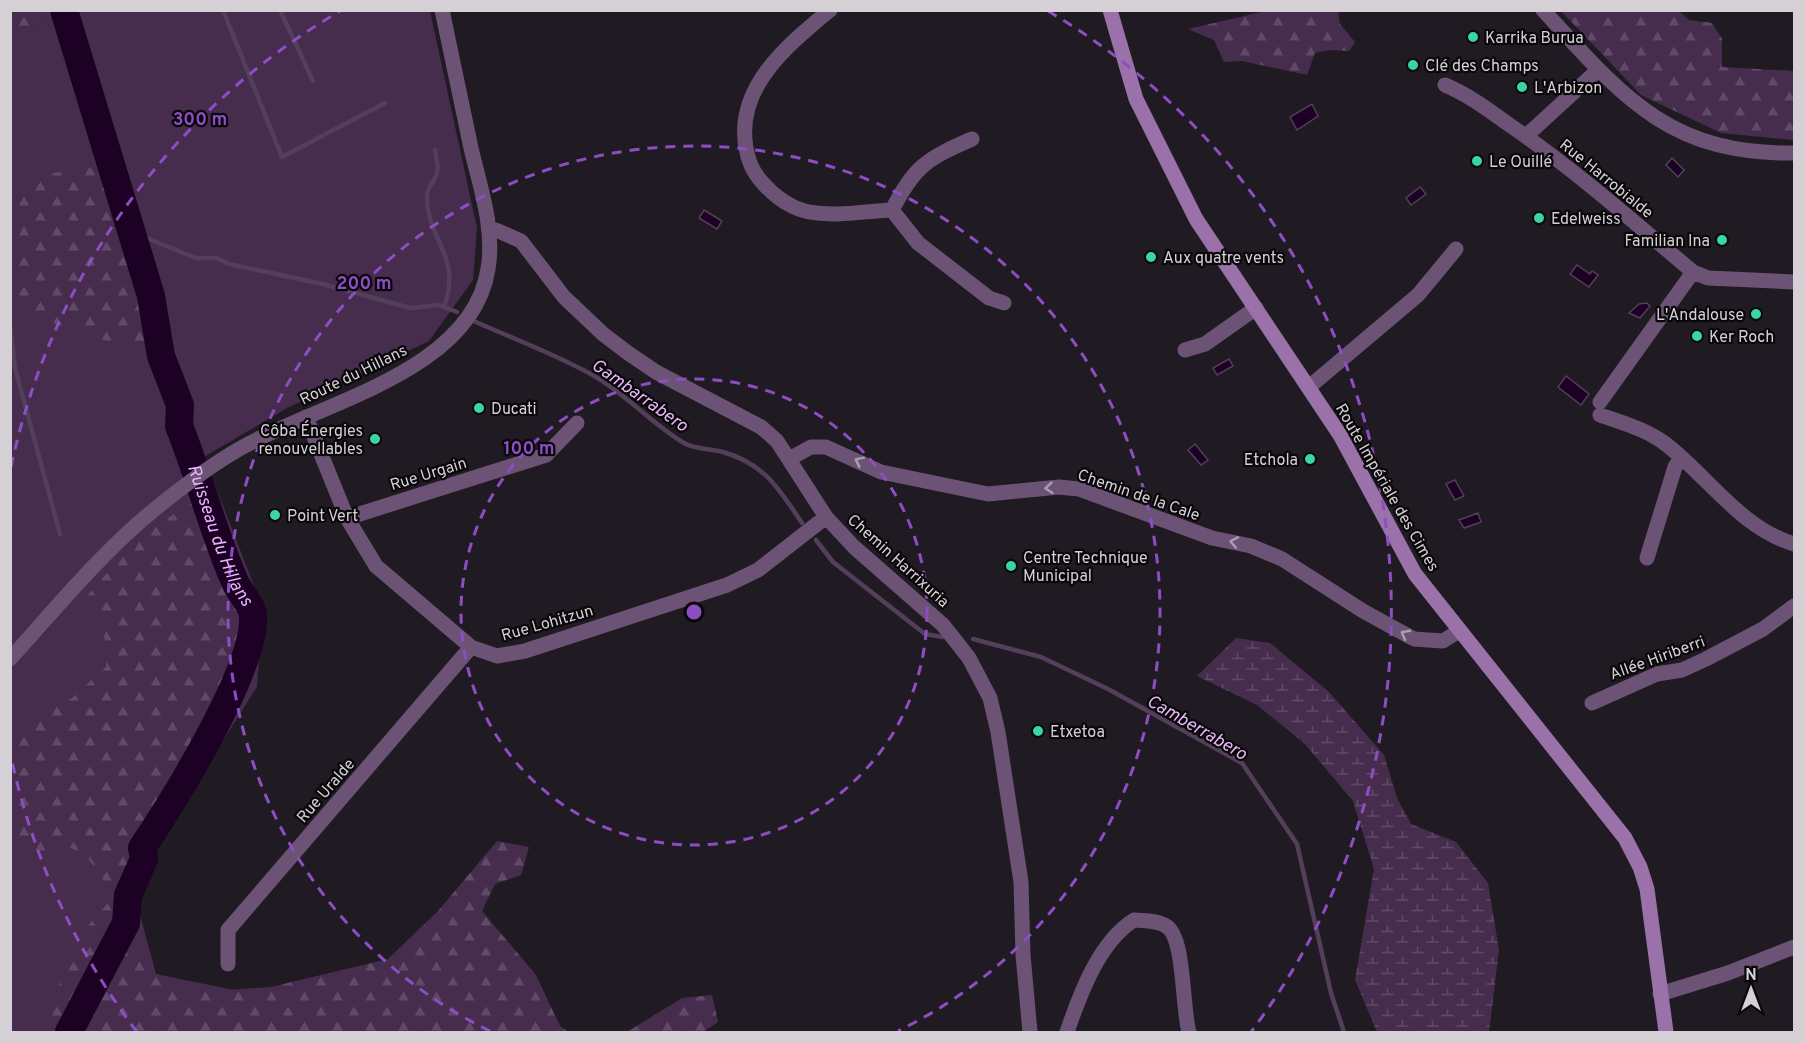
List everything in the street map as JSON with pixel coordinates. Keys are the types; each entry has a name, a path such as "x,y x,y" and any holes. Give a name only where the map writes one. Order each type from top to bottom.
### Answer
{"main road":[{"name":"Route Impériale des Cimes","path":"1110,10 1136,99 1150,132 1196,219 1340,435 1415,574 1625,838 1640,867 1647,889 1666,1032"}],"street":[{"name":"Route du Hillans","path":"10,659 98,561 155,509 241,448 389,379 418,363 445,342 467,318 481,293 488,270 489,231 442,10"},
{"path":"830,10 798,37 770,66 750,99 745,120 747,152 758,178 774,196 791,207 827,213 892,210"},
{"path":"1543,10 1626,98 1674,130 1708,144 1744,150 1794,153"},
{"path":"1526,136 1598,70"},
{"name":"Rue Harrobialde","path":"1445,85 1461,92 1526,136 1613,204 1692,272 1708,278 1794,282"},
{"path":"892,210 907,182 933,156 972,140"},
{"path":"892,210 918,243 989,298 1004,303"},
{"name":"Chemin Harrixuria","path":"489,231 496,230 521,241 564,297 603,334 656,372 761,427 777,441 826,517 854,547 943,625 969,658 990,698 1021,882 1023,954 1030,1032"},
{"path":"1309,387 1418,295 1456,249"},
{"path":"1692,272 1600,409 1666,444 1748,519 1794,544"},
{"path":"1185,350 1205,344 1217,337 1256,308"},
{"name":"Rue Lohitzun","path":"306,417 347,518 376,566 471,647 497,656 525,651 727,585 758,570 826,517"},
{"name":"Rue Urgain","path":"347,518 546,455 577,423"},
{"name":"Chemin de la Cale","path":"789,459 811,447 826,447 881,472 988,494 1059,487 1079,489 1212,538 1251,546 1282,558 1363,611 1414,639 1431,642 1443,641 1459,632"},
{"path":"1647,558 1675,467 1681,458"},
{"name":"Allée Hiriberri","path":"1592,703 1657,674 1682,670 1706,659 1763,629 1794,606"},
{"name":"Rue Uralde","path":"228,964 228,930 471,647"},
{"path":"1067,1032 1087,983 1102,956 1115,936 1134,920 1153,921 1168,926 1175,935 1179,946 1183,1002 1189,1032"},
{"path":"1660,994 1728,973 1794,947"}],"green space":[{"path":"66,10 430,11 477,228 473,280 429,341 287,408 204,457 263,609 257,687 176,814 144,859 139,911 156,974 440,1032 11,1032 10,31 66,18"},
{"path":"10,11 66,11 67,18 11,31"},
{"path":"1266,11 1338,11 1340,24 1355,42 1349,51 1330,50 1315,53 1307,75 1242,61 1224,62 1214,40 1188,29"},
{"path":"1561,11 1679,11 1689,20 1712,23 1722,39 1722,67 1794,71 1794,140 1721,133 1641,95"},
{"path":"110,165 151,296 160,340 115,343 72,331 11,305 11,183 39,175"},
{"path":"205,497 252,631 244,658 204,745 154,831 128,895 114,895 87,857 66,845 42,854 11,858 11,728 72,698 106,667 108,644 93,622 87,596 140,540 170,517"},
{"path":"1236,638 1270,643 1329,692 1384,755 1397,798 1411,824 1456,842 1488,883 1499,950 1489,1032 1377,1032 1355,980 1374,869 1353,801 1304,743 1257,705 1197,676"},
{"path":"497,841 529,847 521,875 495,884 482,911 536,975 560,1026 569,1032 51,1032 48,1004 71,965 86,928 108,903 156,974 202,992 271,987 388,959 438,911"},
{"path":"712,995 718,1022 703,1032 627,1032 682,998"}],"shaded area":[{"path":"1312,104 1318,116 1297,130 1290,117"},
{"path":"1672,158 1684,170 1678,177 1666,165"},
{"path":"1420,187 1426,194 1411,205 1406,198"},
{"path":"704,210 722,221 717,229 699,218"},
{"path":"1577,265 1590,274 1592,271 1598,275 1589,287 1570,274"},
{"path":"1647,303 1650,306 1640,318 1629,313 1639,304"},
{"path":"1229,359 1233,366 1217,375 1213,368"},
{"path":"1566,376 1589,394 1581,405 1558,387"},
{"path":"1195,444 1208,460 1201,465 1188,450"},
{"path":"1455,480 1464,496 1455,500 1446,484"},
{"path":"1478,513 1481,522 1464,528 1459,520"}],"waterway":[{"name":"Ruisseau du Hillans","path":"64,10 151,296 161,356 180,405 179,426 228,565 253,616 250,639 227,701 192,768 142,848 144,859 128,895 126,923 69,1032"},
{"path":"223,10 282,157 385,103"},
{"path":"280,10 313,81"},
{"path":"435,150 438,170 427,194 431,223 446,260 449,274 449,289 444,307"},
{"name":"Gambarrabero","path":"132,232 196,258 217,258 229,264 327,285 410,308 439,305 457,312"},
{"name":"Gambarrabero","path":"476,322 596,377 684,443 723,452 750,463 770,479 802,523"},
{"path":"10,325 15,368 60,534"},
{"name":"Gambarrabero","path":"816,540 833,562 925,634 943,637"},
{"name":"Camberrabero","path":"973,639 1041,657 1108,689 1242,763 1297,844 1331,993 1344,1032"}],"place":[{"name":"Karrika Burua","path":"1473,37"},
{"name":"Clé des Champs","path":"1413,65"},
{"name":"L'Arbizon","path":"1522,87"},
{"name":"Le Ouillé","path":"1477,161"},
{"name":"Edelweiss","path":"1539,218"},
{"name":"Familian Ina","path":"1722,240"},
{"name":"Aux quatre vents","path":"1151,257"},
{"name":"L'Andalouse","path":"1756,314"},
{"name":"Ker Roch","path":"1697,336"},
{"name":"Ducati","path":"479,408"},
{"name":"Côba Énergies renouvellables","path":"375,439"},
{"name":"Etchola","path":"1310,459"},
{"name":"Point Vert","path":"275,515"},
{"name":"Centre Technique Municipal","path":"1011,566"},
{"name":"Etxetoa","path":"1038,731"}]}
